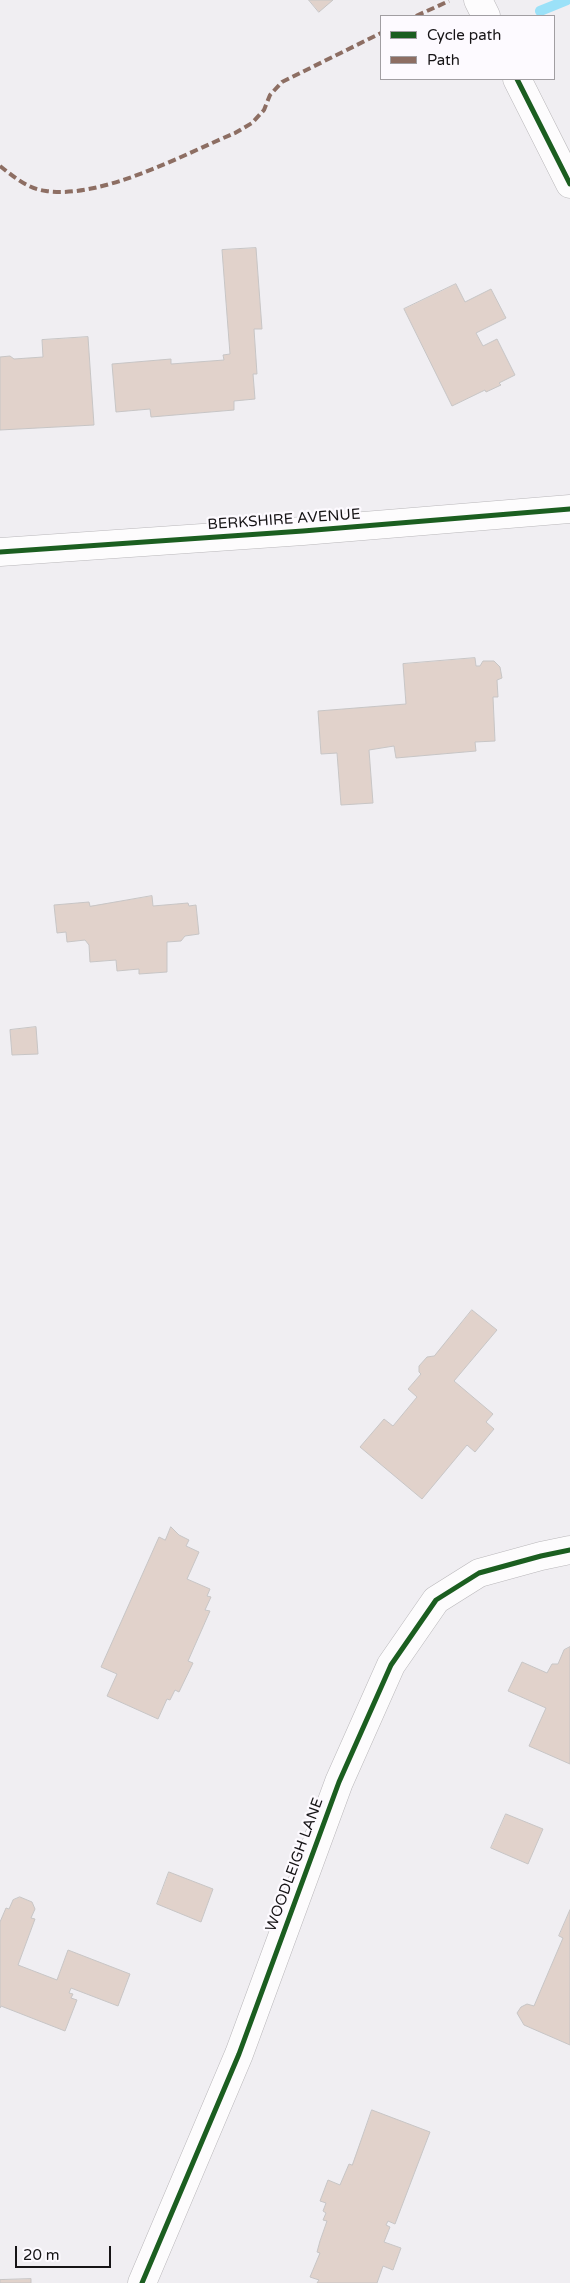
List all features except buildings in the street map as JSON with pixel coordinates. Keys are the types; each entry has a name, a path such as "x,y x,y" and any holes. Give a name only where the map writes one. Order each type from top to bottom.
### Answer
{"street":[{"path":"478,0 486,15"},
{"path":"518,80 570,184"},
{"name":"BERKSHIRE AVENUE","path":"0,552 303,531 570,509"},
{"name":"WOODLEIGH LANE","path":"142,2283 239,2054 339,1782 391,1666 436,1600 479,1573 570,1550"}],"waterway":[{"path":"540,11 567,0"}],"marked path":[{"path":"418,15 449,1"},
{"path":"0,166 27,185 46,191 68,192 117,182 167,163 235,133 252,123 264,110 270,95 282,82 380,33"}],"cycle path":[{"path":"518,80 570,184"},
{"path":"0,552 303,531 570,509"},
{"path":"142,2283 239,2054 339,1782 391,1665 436,1600 479,1573 570,1550"}]}
